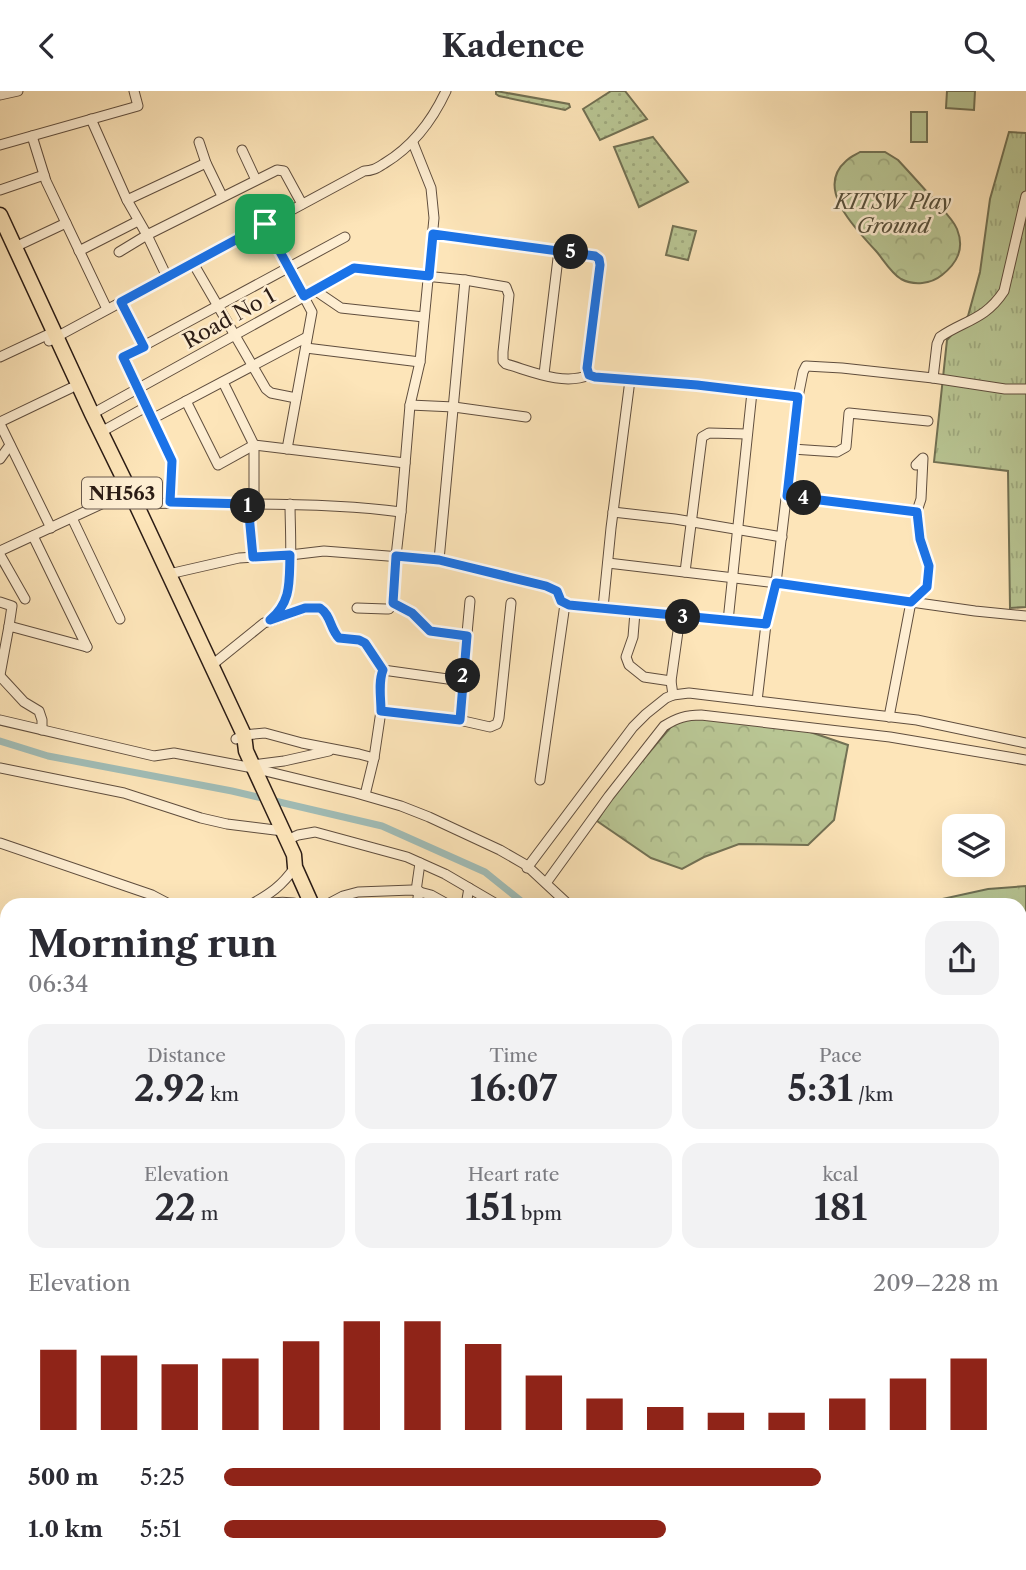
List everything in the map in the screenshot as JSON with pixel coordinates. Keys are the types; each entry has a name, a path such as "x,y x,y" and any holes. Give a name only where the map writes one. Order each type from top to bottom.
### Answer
{"highway":[{"name":"NH563","path":"0,215 71,388 240,737 283,831 309,898"},
{"name":"NH563","path":"0,234 101,432 169,574 212,665 240,737"},
{"name":"NH563","path":"295,861 302,863 320,898"}],"street":[{"path":"0,95 18,91"},
{"path":"0,145 138,106 134,91"},
{"path":"0,357 51,337 121,302 364,171 372,171 413,143 430,122 446,91"},
{"path":"91,119 127,200 167,277"},
{"path":"32,136 44,175 107,309"},
{"path":"199,142 222,196"},
{"path":"357,608 389,609 393,603 410,405 420,362 433,234 432,188 413,143"},
{"path":"242,150 256,180"},
{"path":"127,200 206,163"},
{"path":"119,252 222,196 277,170 284,171 302,204"},
{"path":"0,190 44,175"},
{"path":"933,378 940,337 982,315 1004,291 1026,196"},
{"path":"79,251 138,221"},
{"path":"15,247 66,223"},
{"path":"265,224 312,312 287,449"},
{"path":"433,234 597,257 600,262 587,368 589,375"},
{"path":"170,502 172,461 123,357 345,237"},
{"path":"559,250 544,374 566,379 589,375 798,397"},
{"path":"193,263 266,389 271,393 296,398"},
{"name":"Road No 1","path":"92,414 354,268 503,286 508,289 509,295 503,361 544,374"},
{"path":"439,560 465,280"},
{"path":"316,291 341,308 424,317"},
{"path":"121,302 144,347"},
{"path":"152,419 307,337"},
{"path":"306,348 420,362"},
{"path":"0,351 14,351"},
{"path":"757,701 766,624 776,583 798,397 806,366 933,378 1005,389 1026,389"},
{"path":"603,608 629,380"},
{"path":"223,381 254,445 251,504 253,557"},
{"path":"51,528 0,423 71,388"},
{"path":"728,621 752,392"},
{"path":"186,401 218,465 254,445 405,463"},
{"path":"410,405 454,407 526,417"},
{"path":"101,432 146,407"},
{"path":"792,449 837,451 846,447 849,412 928,421"},
{"path":"685,572 702,437 709,433 747,435"},
{"path":"0,459 10,445"},
{"path":"889,717 911,602 927,587 929,566 920,539 917,512 921,499 923,458 916,465"},
{"path":"25,599 0,553 123,494"},
{"path":"787,496 917,512"},
{"path":"136,505 170,502 290,505 362,507 401,512"},
{"path":"212,665 278,613 285,601 290,555 290,505"},
{"path":"614,512 782,537"},
{"path":"72,518 120,619"},
{"path":"9,627 88,647 33,536"},
{"path":"169,574 239,558 324,551 396,556 439,560 554,589 565,604 766,624"},
{"path":"608,563 975,611 1026,615"},
{"path":"460,720 470,601"},
{"path":"0,602 12,606 2,650 0,675 24,702 39,711 42,730"},
{"path":"393,603 412,613 430,631 467,636"},
{"path":"381,711 460,720 490,727 499,722 511,603"},
{"path":"540,780 565,604"},
{"path":"270,620 305,608 320,608 328,615 336,635 365,643 383,670 462,681"},
{"path":"635,612 633,637 626,657 629,665 643,677 671,681"},
{"path":"673,695 671,681 680,617"},
{"path":"365,795 381,711 383,670"},
{"path":"527,868 633,727 658,702 673,695 689,693 917,720 1026,743"},
{"path":"546,883 664,726 676,718 701,715 890,737 1026,760"},
{"path":"0,720 154,756 174,753 252,764 365,795 429,817 500,850 526,865 562,898"},
{"path":"240,737 265,733 374,758"},
{"path":"252,764 284,761 336,750"},
{"path":"0,768 124,793 227,824 298,835 315,832 407,857 445,874 486,898"},
{"path":"0,843 158,898"},
{"path":"263,898 287,880 295,861"},
{"path":"418,898 420,863"},
{"path":"467,898 469,888"},
{"path":"339,898 358,892 418,891 436,898"}],"green space":[{"path":"496,91 569,104 570,107 565,110 499,96"},
{"path":"611,91 625,91 647,119 600,140 583,109"},
{"path":"947,91 975,91 974,110 946,108"},
{"path":"911,112 927,112 927,142 911,142"},
{"path":"1009,132 1026,133 1026,607 1010,608 1008,471 934,462 947,340 968,316 980,272 990,199"},
{"path":"653,137 688,182 639,207 614,147"},
{"name":"KITSW Play Ground","path":"860,152 885,152 898,160 955,225 960,249 952,266 938,278 917,283 897,276 842,209 836,196 837,172"},
{"path":"673,226 696,231 688,260 666,255"},
{"path":"680,716 787,724 848,745 834,820 808,845 739,844 704,857 682,869 651,858 597,821 615,793"},
{"path":"1026,886 1026,898 947,898 988,889"}],"waterway":[{"path":"0,741 48,756 232,791 382,826 485,872 517,898"}],"route":[{"path":"265,224 304,296 354,268 429,276 433,234 595,256 600,265 587,368 591,377 697,385 798,397 787,496 917,512 920,539 929,566 927,587 911,602 776,583 766,624 569,605 561,601 557,591 546,586 439,560 396,556 393,603 416,616 430,631 467,636 460,720 381,711 383,670 365,643 339,638 328,615 320,608 305,608 270,620 285,601 290,555 253,557 248,504 170,502 172,461 123,357 144,347 121,302 265,224"}]}
